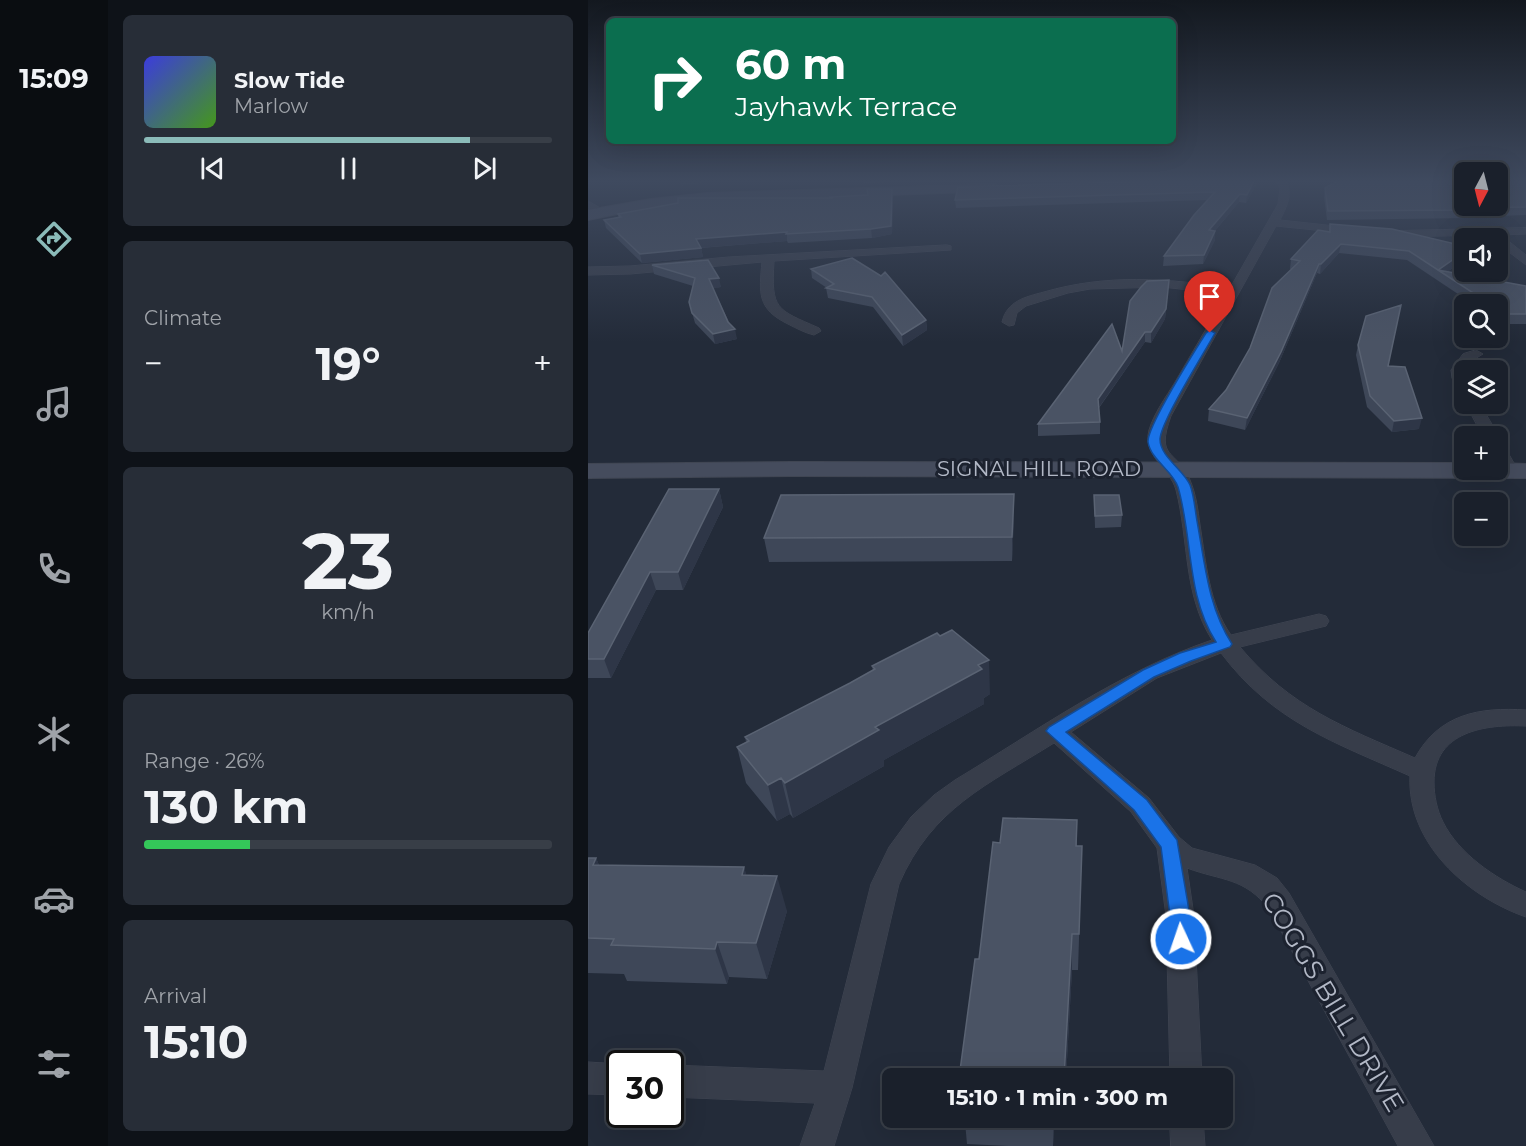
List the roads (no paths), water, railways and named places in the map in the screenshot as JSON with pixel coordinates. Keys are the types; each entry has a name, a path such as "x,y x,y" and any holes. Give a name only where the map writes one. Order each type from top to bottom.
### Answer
{"main road":[{"name":"SIGNAL HILL ROAD","path":"588,471 1518,470"}],"street":[{"path":"1266,234 1156,432 1155,446 1174,469 1185,491 1205,603 1214,627 1224,644 1279,700 1341,735 1422,771"},
{"path":"588,270 624,270 768,258 947,248"},
{"path":"1508,250 1525,268"},
{"path":"768,258 765,293 767,302 778,314 813,331"},
{"path":"1009,322 1011,312 1023,302 1083,286 1124,282 1161,283 1234,292"},
{"path":"1466,360 1476,354"},
{"path":"817,1146 836,1088 885,884 898,855 920,824 943,802 964,787 1149,673 1185,657 1224,644 1319,621"},
{"path":"1526,718 1505,717 1474,722 1450,731 1431,748 1422,771 1421,795 1432,826 1452,854 1485,882 1526,905"},
{"name":"COGGS BILL DRIVE","path":"1055,731 1140,805 1170,845 1183,856 1245,873 1267,886 1417,1146"},
{"name":"COGGS BILL DRIVE","path":"1170,845 1180,916 1186,1068"},
{"path":"588,1078 606,1079"},
{"path":"684,1082 836,1088"},
{"path":"1187,1128 1188,1146"}]}
